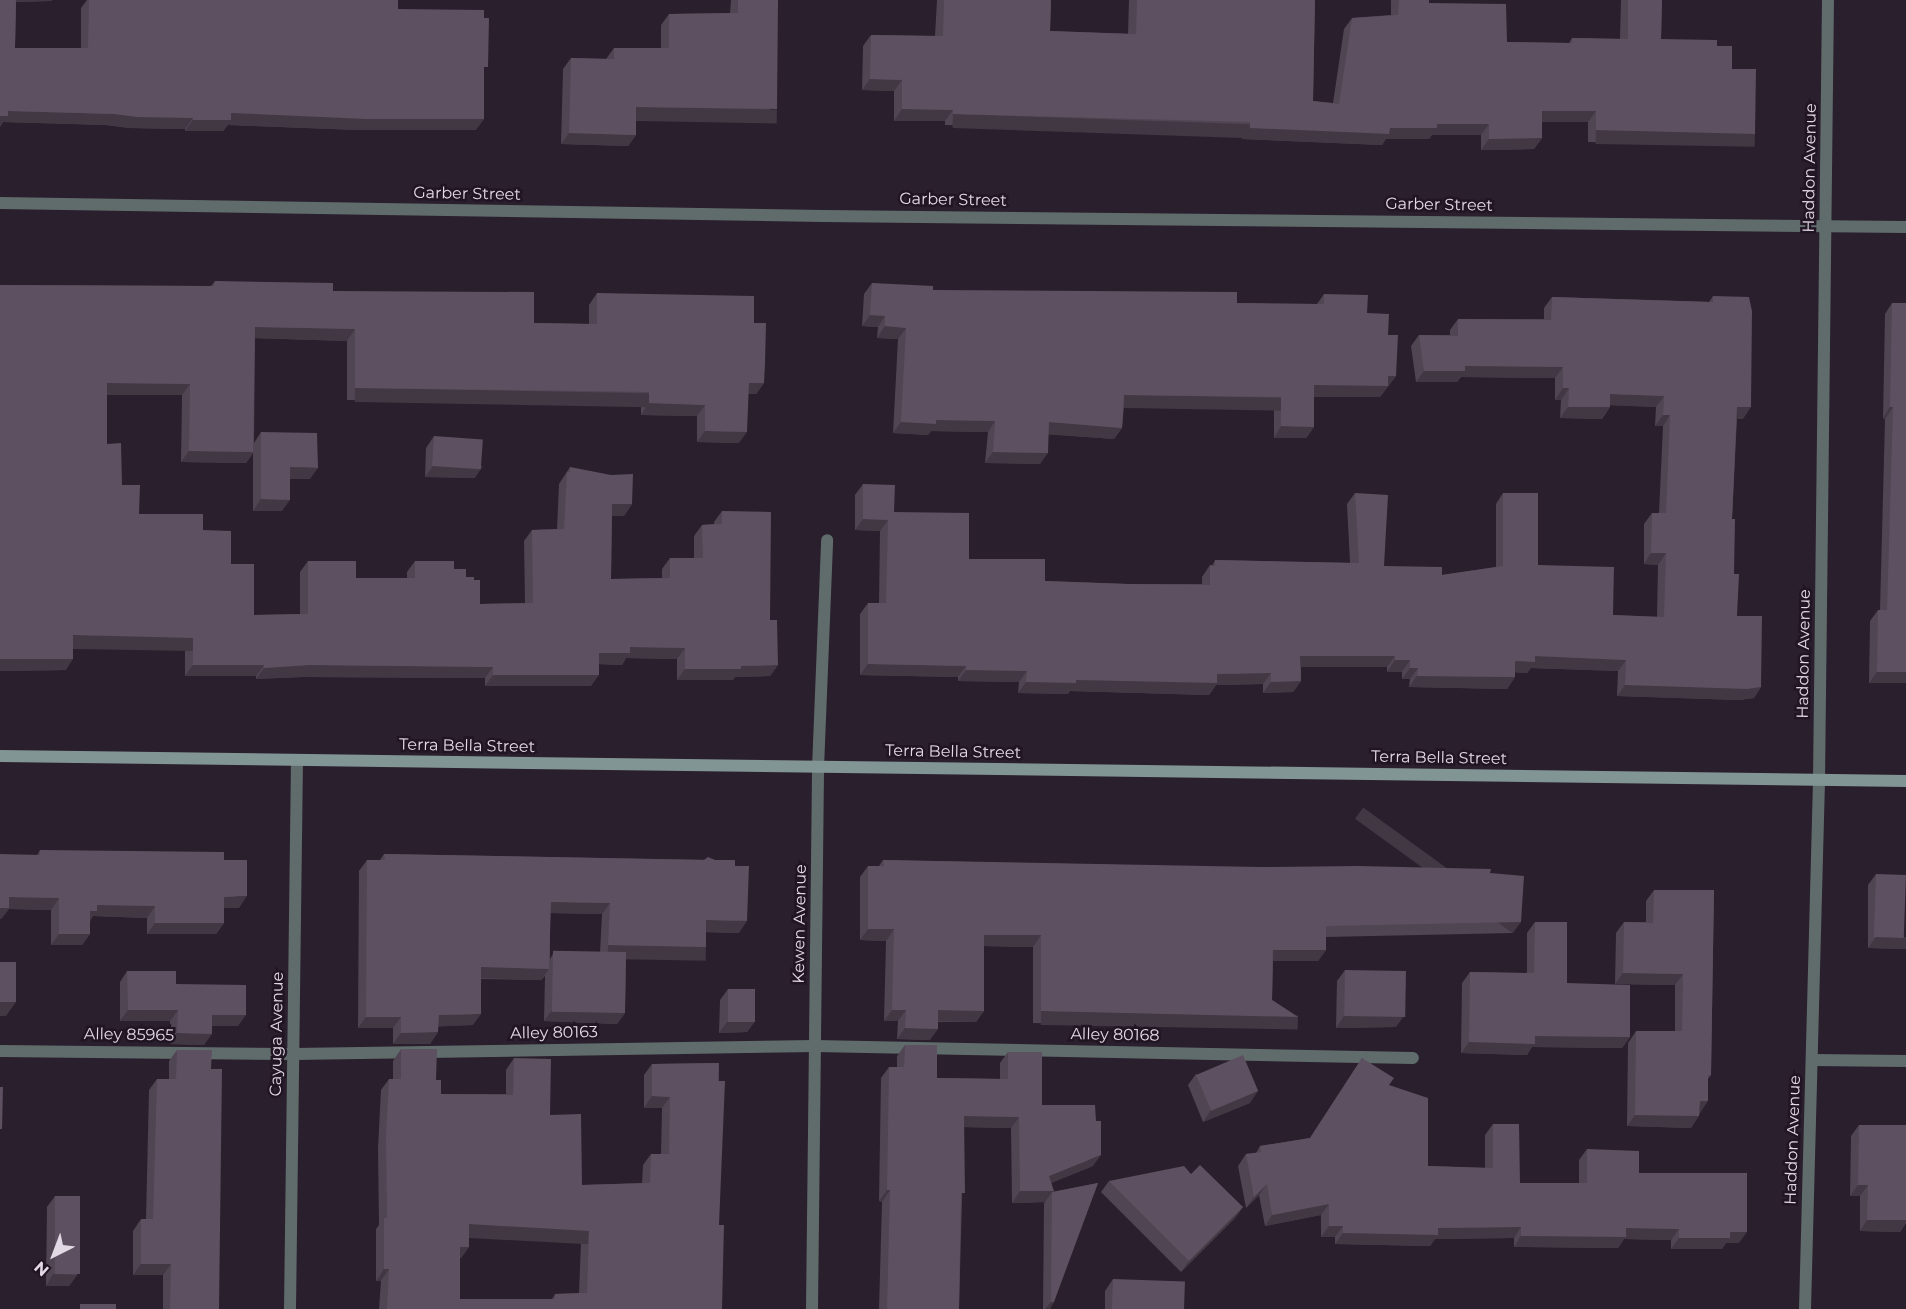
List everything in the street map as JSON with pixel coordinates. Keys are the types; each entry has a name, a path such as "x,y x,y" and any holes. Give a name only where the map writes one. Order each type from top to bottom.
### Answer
{"main road":[{"name":"Terra Bella Street","path":"0,756 1906,781"}],"street":[{"name":"Haddon Avenue","path":"1805,1309 1819,780 1828,0"},
{"name":"Garber Street","path":"0,203 859,216 1906,226"},
{"name":"Kewen Avenue","path":"812,1309 818,768 827,540"},
{"name":"Cayuga Avenue","path":"290,1309 297,760"},
{"name":"Alley 80163","path":"294,1054 815,1046"},
{"name":"Alley 80168","path":"815,1046 1413,1058"},
{"name":"Alley 85965","path":"0,1050 294,1054"},
{"path":"1812,1060 1906,1061"}],"building":[{"path":"0,0 16,0 15,48 88,48 89,0 398,0 398,9 484,10 484,18 489,18 488,67 484,67 484,119 366,119 231,113 231,120 193,120 193,118 137,117 114,114 8,111 8,116 0,116"},
{"path":"738,0 778,0 777,109 636,107 636,135 569,133 571,58 614,59 614,48 669,48 669,14 738,13"},
{"path":"944,0 1051,0 1050,31 1136,34 1137,0 1315,0 1313,101 1339,104 1352,18 1398,15 1399,0 1429,0 1429,3 1506,4 1507,42 1572,43 1572,38 1628,39 1628,0 1662,0 1661,39 1717,40 1717,46 1732,46 1732,69 1756,69 1755,134 1596,130 1596,111 1542,111 1542,138 1489,139 1489,124 1437,124 1437,128 1390,128 1389,134 1250,128 1250,122 953,114 953,110 902,109 902,80 870,79 871,35 943,36"},
{"path":"215,281 333,283 333,291 534,292 534,323 597,324 597,293 754,296 754,323 766,323 765,364 764,383 749,383 747,432 705,431 705,405 649,403 649,392 355,388 355,329 255,327 253,452 189,451 190,384 107,383 107,444 121,443 122,485 140,485 139,514 203,514 203,530 231,531 231,564 254,564 254,615 308,614 308,561 356,561 356,578 415,578 415,561 454,561 454,569 466,569 466,577 480,580 480,604 533,603 532,530 564,529 567,472 570,472 570,467 611,475 633,474 632,504 612,504 611,579 670,578 670,558 703,558 702,525 722,524 722,511 771,512 770,620 777,620 778,665 741,666 741,669 685,669 685,648 630,647 630,653 599,653 599,675 493,675 493,667 309,665 264,668 264,665 193,665 193,638 73,635 73,659 0,659 0,285 214,286"},
{"path":"872,283 933,286 933,290 1237,292 1237,303 1324,304 1324,294 1368,295 1367,313 1389,314 1388,335 1398,335 1396,376 1388,376 1388,386 1314,385 1314,427 1281,426 1281,397 1124,395 1122,428 1049,422 1048,453 993,452 995,421 936,420 936,424 901,422 906,328 885,326 885,316 870,315"},
{"path":"1713,296 1749,297 1752,311 1751,407 1737,407 1732,519 1735,519 1734,574 1739,574 1737,616 1762,616 1761,687 1747,689 1625,685 1626,660 1535,656 1535,662 1515,661 1515,677 1417,676 1418,668 1410,668 1410,660 1395,660 1395,656 1300,656 1301,681 1271,682 1271,673 1217,674 1217,683 1076,680 1076,683 1026,682 1027,671 966,670 966,666 868,664 868,603 886,603 888,520 863,519 863,484 895,485 894,512 969,513 969,559 1045,559 1045,581 1128,584 1210,585 1210,565 1215,566 1215,560 1359,563 1355,493 1388,495 1384,566 1442,567 1442,575 1503,566 1503,493 1538,493 1538,565 1614,567 1613,615 1664,617 1666,553 1651,553 1652,513 1666,513 1670,415 1663,415 1664,396 1610,394 1610,407 1568,407 1569,388 1563,388 1563,367 1465,366 1465,371 1424,371 1419,335 1458,336 1458,319 1551,320 1552,297 1713,302"},
{"path":"1892,303 1906,303 1906,672 1877,672 1878,610 1887,610 1893,407 1890,407"},
{"path":"261,432 317,433 318,468 290,467 290,500 261,499"},
{"path":"434,436 483,439 481,469 432,466"},
{"path":"40,850 224,852 224,860 247,860 247,896 224,897 224,923 155,923 155,906 97,905 97,911 90,911 90,934 59,934 59,898 9,897 9,908 0,908 0,854 40,855"},
{"path":"384,854 704,860 708,857 715,860 735,860 735,866 749,866 747,921 706,920 706,947 608,945 610,903 551,902 549,969 481,967 481,1014 439,1015 438,1032 401,1033 401,1017 366,1017 367,860 385,860"},
{"path":"883,860 1491,869 1490,873 1524,876 1521,922 1326,926 1326,950 1273,950 1272,1000 1298,1017 1041,1011 1041,935 984,935 984,1011 938,1010 938,1029 905,1028 906,1010 892,1010 894,929 868,929 868,866 884,866"},
{"path":"1876,874 1906,875 1904,938 1874,937"},
{"path":"1654,890 1714,890 1711,1075 1708,1075 1708,1101 1700,1101 1699,1116 1635,1115 1636,1031 1682,1031 1683,974 1623,973 1624,922 1653,923"},
{"path":"1535,922 1567,922 1567,983 1630,985 1630,1037 1535,1036 1535,1044 1469,1042 1470,972 1534,973"},
{"path":"553,951 626,952 625,1013 552,1012"},
{"path":"0,962 16,962 16,1002 0,1002"},
{"path":"1345,970 1406,971 1405,1017 1344,1016"},
{"path":"127,971 176,971 176,984 246,985 246,1015 212,1015 212,1034 177,1033 178,1010 128,1010"},
{"path":"728,989 755,989 755,1022 728,1022"},
{"path":"905,1045 937,1045 937,1078 1008,1079 1008,1052 1042,1052 1042,1105 1095,1105 1096,1121 1101,1121 1101,1155 1049,1176 1054,1191 1020,1191 1019,1117 964,1116 965,1193 961,1193 959,1309 887,1309 890,1190 887,1190 889,1067 904,1067"},
{"path":"401,1049 437,1049 436,1080 441,1080 441,1094 513,1095 514,1058 551,1059 550,1115 581,1114 582,1185 650,1183 651,1154 669,1154 670,1097 652,1096 652,1064 719,1063 718,1081 725,1081 719,1225 724,1225 722,1309 387,1309 389,1269 384,1269 384,1218 387,1218 386,1136 389,1079 401,1079","holes":["469,1224 589,1231 587,1293 555,1294 555,1299 460,1299 460,1247 469,1247"]},
{"path":"177,1050 212,1050 211,1069 222,1069 219,1309 170,1309 171,1264 141,1264 141,1219 153,1219 157,1079 176,1079"},
{"path":"1243,1055 1258,1091 1211,1111 1196,1075"},
{"path":"1362,1058 1394,1078 1389,1085 1428,1098 1428,1166 1493,1168 1493,1124 1519,1124 1520,1183 1587,1183 1587,1149 1639,1151 1639,1173 1747,1173 1747,1232 1730,1232 1730,1238 1679,1238 1679,1229 1626,1228 1626,1237 1521,1236 1521,1227 1438,1228 1438,1235 1343,1233 1343,1226 1329,1226 1329,1204 1272,1215 1267,1184 1254,1197 1246,1154 1261,1152 1260,1146 1310,1138"},
{"path":"0,1087 3,1087 2,1129 0,1129"},
{"path":"1859,1125 1906,1125 1906,1220 1867,1220 1868,1185 1858,1185"},
{"path":"1200,1165 1243,1207 1189,1261 1109,1181 1184,1166 1191,1174"},
{"path":"1098,1183 1054,1302 1051,1302 1052,1192"},
{"path":"55,1196 80,1196 80,1274 55,1274"},
{"path":"1113,1279 1185,1282 1184,1309 1112,1309"},
{"path":"80,1304 116,1304 116,1309 80,1309"}]}
